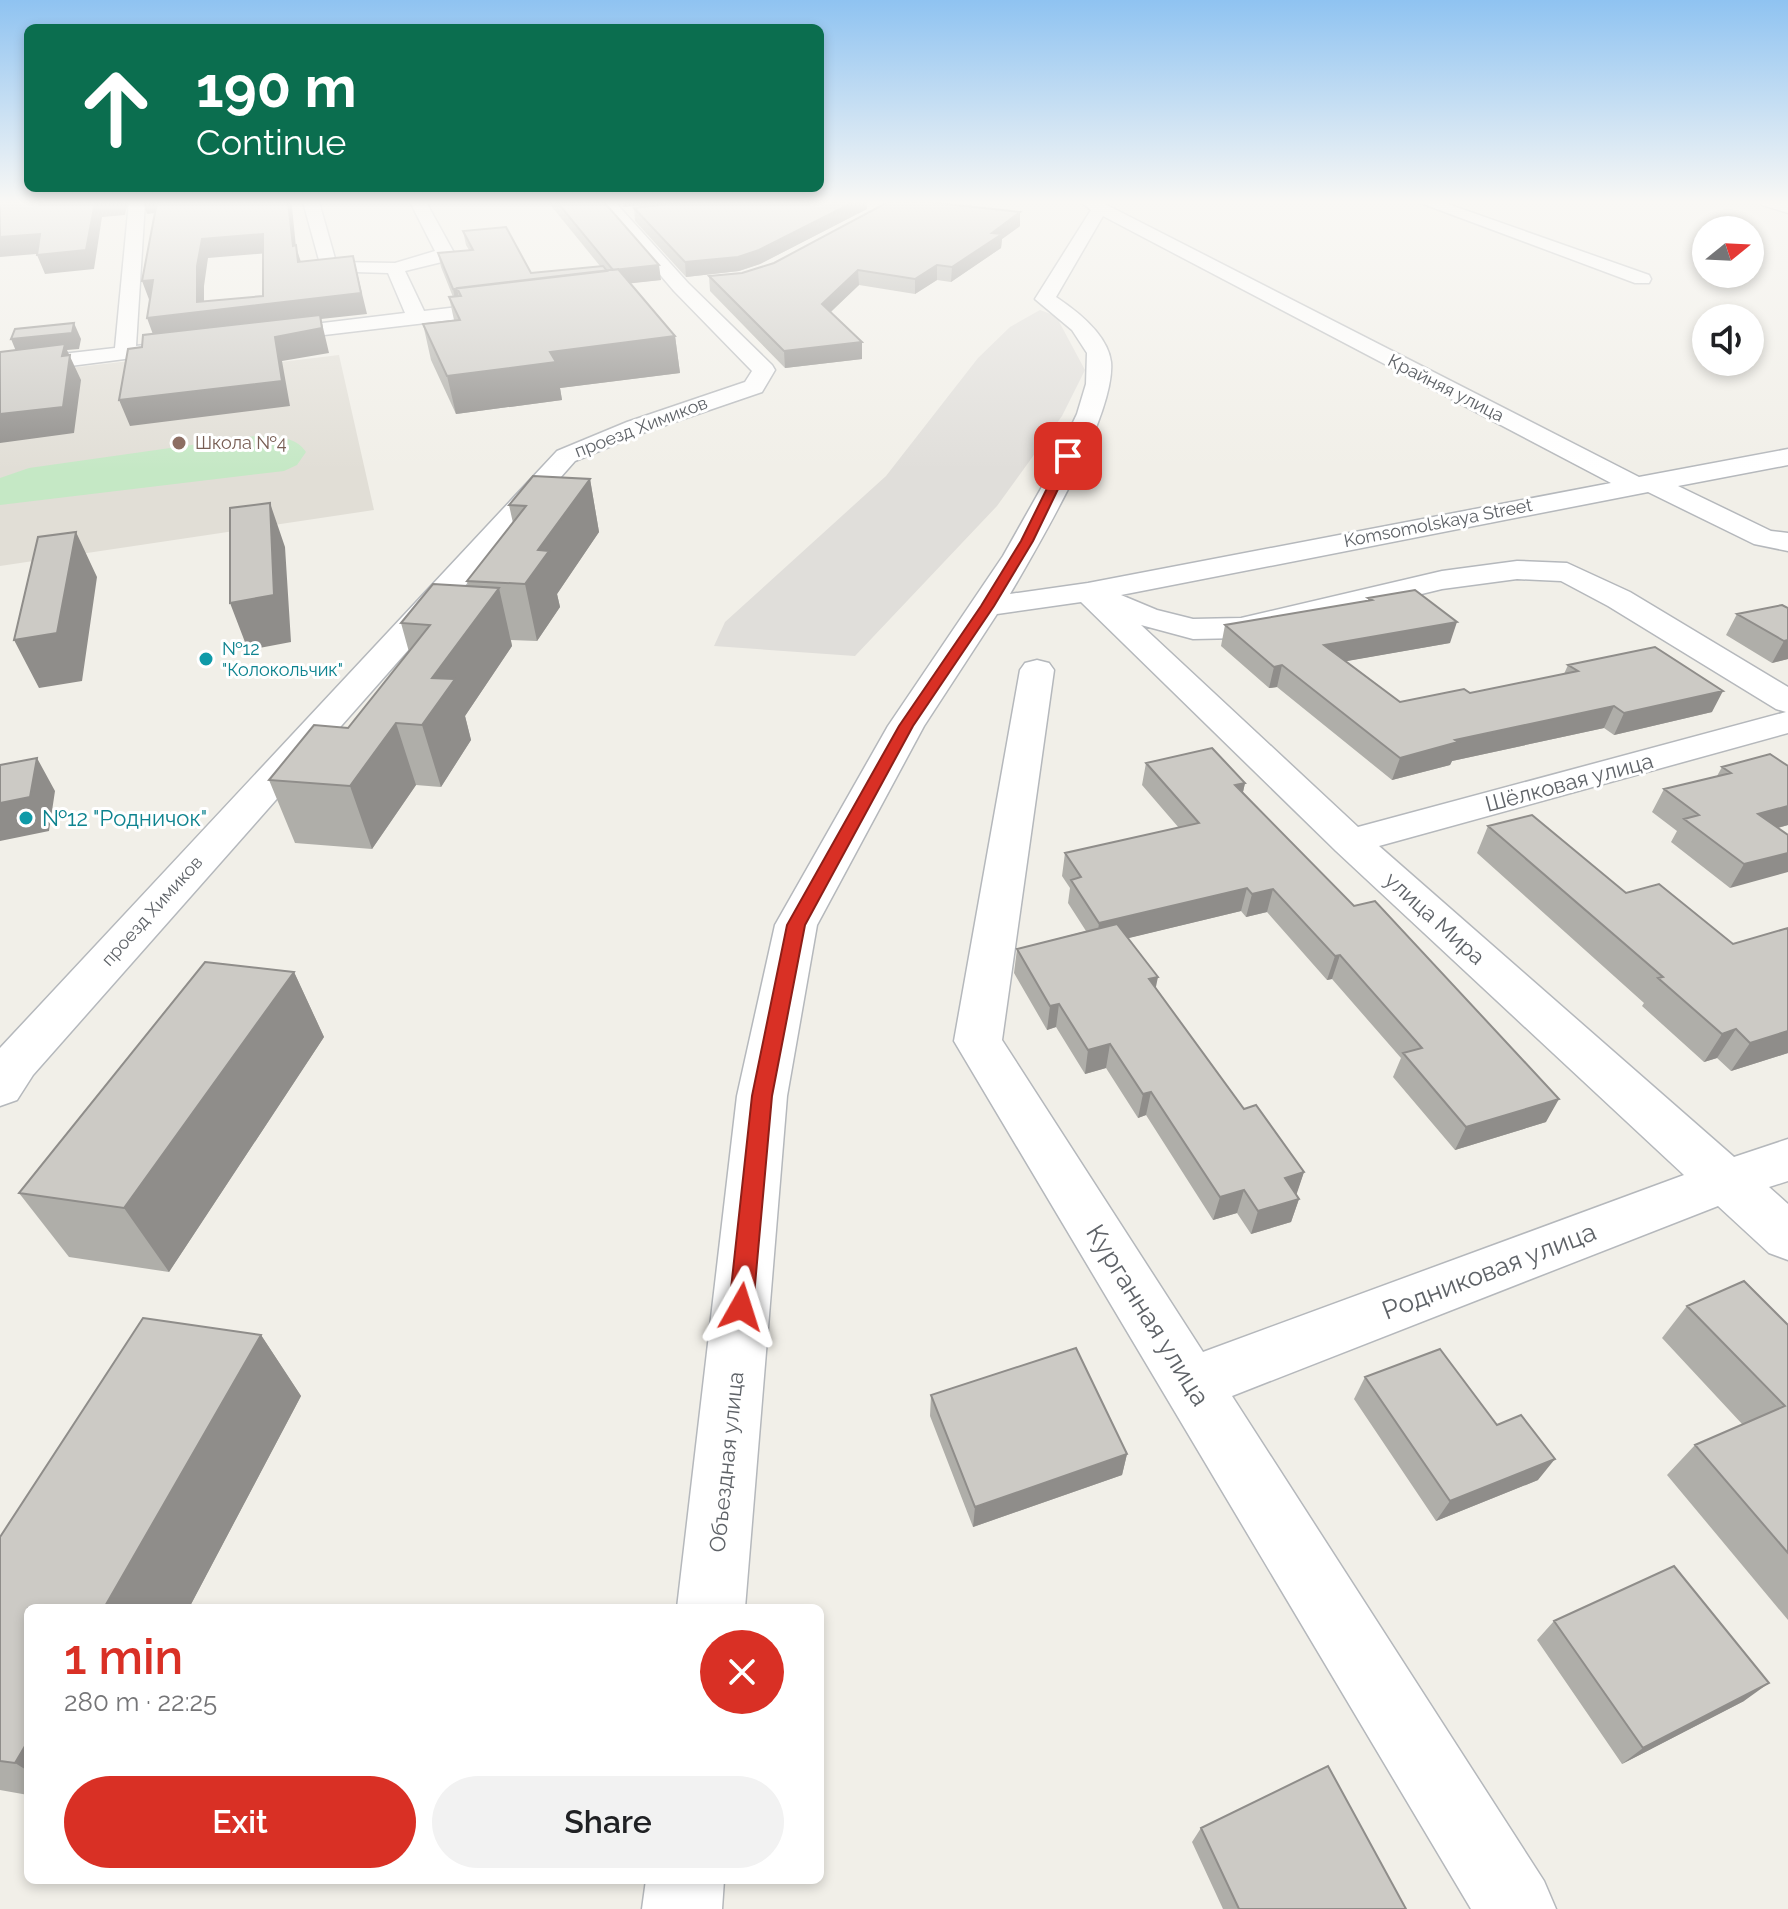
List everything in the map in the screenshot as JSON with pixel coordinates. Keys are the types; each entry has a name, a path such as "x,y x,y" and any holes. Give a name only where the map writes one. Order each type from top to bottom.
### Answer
{"street":[{"path":"125,353 130,291"},
{"path":"405,291 417,318"},
{"name":"проезд Химиков","path":"0,1087 16,1062 566,456 636,427 754,387 764,370 685,291"},
{"name":"Объездная улица","path":"711,1604 762,1096 796,925 906,726 1027,541 1097,394 1100,360 1085,333 1066,311 1045,299 1049,291"},
{"name":"Крайняя улица","path":"1262,291 1642,483 1764,538 1788,542"},
{"path":"248,338 524,306"},
{"path":"0,368 202,344"},
{"name":"Komsomolskaya Street","path":"987,606 1088,592 1788,457"},
{"path":"1088,592 1146,617 1193,629 1241,628 1442,580 1517,570 1567,572 1619,599 1788,702"},
{"name":"улица Мира","path":"1088,592 1350,842 1788,1237"},
{"name":"Курганная улица","path":"1037,670 978,1041 1516,1909"},
{"name":"Шёлковая улица","path":"1350,842 1788,722"},
{"name":"Родниковая улица","path":"1191,1384 1788,1160"},
{"path":"682,1909 685,1884"}],"shaded area":[{"path":"1040,310 1056,316 1085,370 1062,416 997,506 855,656 714,646 725,622 886,476 978,358 1010,327"},
{"name":"Школа №4","path":"278,344 281,362 339,355 374,510 0,566 0,376"}],"green space":[{"path":"255,436 290,440 306,452 297,465 284,471 0,505 0,478 29,468"}],"building":[{"path":"151,291 197,291 197,302 263,296 263,291 361,293 147,318"},
{"path":"459,291 637,291 675,336 550,352 556,362 447,376 423,324 460,320 449,297 461,296"},
{"path":"724,291 836,291 822,304 862,342 784,351"},
{"path":"320,315 322,328 275,337 282,381 119,400 128,349 142,347 143,335"},
{"path":"74,323 72,333 11,339 15,329"},
{"path":"65,344 62,356 70,355 63,407 0,414 0,352"},
{"path":"533,476 590,479 538,550 549,551 525,584 467,581 526,506 509,505"},
{"path":"270,503 274,595 230,603 230,508"},
{"path":"76,532 57,633 14,640 38,537"},
{"path":"433,584 499,588 432,678 455,679 422,725 396,723 350,786 269,780 314,725 348,728 430,625 401,623"},
{"path":"1415,590 1457,622 1324,645 1400,702 1464,689 1470,693 1578,671 1568,665 1655,647 1723,691 1624,713 1614,706 1455,740 1458,742 1400,758 1282,665 1274,667 1225,625"},
{"path":"1782,605 1788,608 1788,640 1784,641 1737,614"},
{"path":"1212,748 1245,783 1235,785 1354,906 1375,901 1559,1099 1466,1127 1403,1053 1422,1048 1340,955 1335,956 1273,889 1252,894 1247,888 1099,923 1071,880 1081,877 1065,853 1199,823 1146,763"},
{"path":"1770,754 1788,766 1788,806 1758,814 1788,835 1788,853 1744,864 1684,819 1699,815 1664,789 1731,773 1722,767"},
{"path":"37,758 30,797 0,803 0,765"},
{"path":"1532,815 1626,893 1659,884 1733,944 1788,928 1788,1031 1750,1043 1736,1029 1722,1034 1658,978 1663,977 1488,826"},
{"path":"1117,924 1158,977 1149,979 1244,1109 1256,1105 1304,1172 1285,1178 1299,1199 1258,1211 1244,1190 1220,1197 1151,1092 1143,1094 1110,1044 1088,1050 1059,1004 1050,1006 1017,949"},
{"path":"205,962 294,972 124,1208 19,1193"},
{"path":"1744,1281 1788,1325 1788,1553 1695,1445 1785,1406 1687,1306"},
{"path":"143,1318 261,1335 106,1604 24,1604 24,1748 15,1763 0,1761 0,1537"},
{"path":"1076,1348 1127,1454 975,1507 931,1395"},
{"path":"1440,1349 1497,1425 1521,1415 1555,1459 1450,1501 1365,1377"},
{"path":"1674,1566 1769,1683 1643,1748 1554,1621"},
{"path":"1328,1766 1406,1909 1239,1909 1201,1828"}],"place":[{"name":"Школа №4","path":"179,443"},
{"name":"№12 \"Колокольчик\"","path":"206,659"},
{"name":"№12 \"Родничок\"","path":"26,818"}],"route":[{"path":"741,1307 762,1096 796,925 906,726 1027,541 1068,456"}]}
